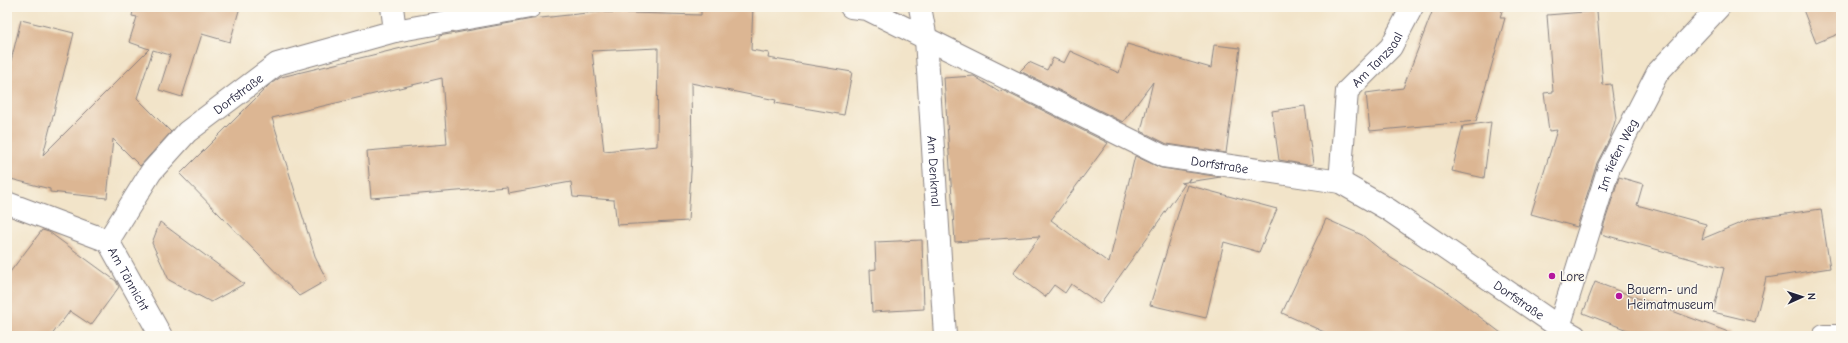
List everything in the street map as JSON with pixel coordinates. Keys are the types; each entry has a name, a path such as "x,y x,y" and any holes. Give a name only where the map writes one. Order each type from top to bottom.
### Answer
{"street":[{"path":"392,7 395,31"},
{"name":"Dorfstraße","path":"108,242 151,172 187,132 277,64 395,31 530,7"},
{"name":"Dorfstraße","path":"851,7 866,9 1163,156 1340,182 1389,210 1567,332"},
{"name":"Am Denkmal","path":"920,7 926,39 945,336"},
{"name":"Am Tanzsaal","path":"1340,182 1347,91 1391,47 1412,7"},
{"name":"Im tiefen Weg","path":"1567,332 1608,167 1658,72 1719,7"},
{"path":"7,203 108,242"},
{"name":"Am Tännicht","path":"108,242 161,336"},
{"path":"1824,336 1841,336"}],"building":[{"path":"134,7 240,7 230,42 202,34 182,97 159,90 170,55 153,50 137,98 171,132 140,166 113,139 107,198 50,192 50,189 7,178 7,77 21,20 74,33 43,155 149,49 129,42 137,17 132,16"},
{"path":"701,7 753,7 751,50 769,53 768,58 852,72 844,115 775,103 776,100 691,83 692,156 688,221 617,225 614,200 573,197 571,182 508,193 507,187 371,198 367,151 447,144 442,78 272,118 316,259 327,280 299,296 180,174 269,85 281,77 439,39 439,36 532,19 596,12 701,15","holes":["658,48 657,146 604,151 592,51"]},
{"path":"1434,7 1503,7 1500,18 1505,18 1476,121 1370,131 1366,93 1403,88"},
{"path":"1802,7 1841,7 1841,33 1816,43"},
{"path":"1597,11 1603,85 1611,84 1616,118 1610,138 1597,163 1577,227 1531,214 1557,130 1549,131 1544,93 1553,92 1547,15"},
{"path":"1127,44 1211,68 1214,45 1240,48 1226,153 1167,144 1141,131 1153,82 1123,122 1020,71 1029,62 1047,70 1053,58 1064,63 1070,51 1119,73"},
{"path":"974,76 999,92 1002,90 1108,143 1051,220 1109,263 1135,156 1161,168 1221,177 1188,182 1190,178 1187,182 1181,183 1185,184 1100,304 1071,284 1065,293 1054,285 1045,297 1013,273 1040,236 955,242 944,78"},
{"path":"1305,106 1313,164 1307,165 1279,160 1272,111"},
{"path":"1491,122 1484,178 1452,171 1463,126"},
{"path":"1619,177 1643,184 1637,205 1706,224 1702,239 1750,219 1821,209 1830,268 1766,278 1755,322 1713,312 1724,268 1601,234"},
{"path":"1187,185 1277,209 1259,252 1224,242 1206,318 1150,305"},
{"path":"1326,219 1362,235 1391,258 1443,289 1505,336 1333,336 1282,313"},
{"path":"160,222 244,284 211,302 169,280 152,243"},
{"path":"42,230 49,232 116,281 119,287 91,325 70,311 51,336 7,336 7,276"},
{"path":"922,240 924,309 872,312 870,270 876,269 875,242"},
{"path":"1595,282 1731,333 1730,336 1643,336 1583,313"}],"place":[{"name":"Lore","path":"1552,276"},
{"name":"Bauern- und Heimatmuseum","path":"1619,296"}]}
